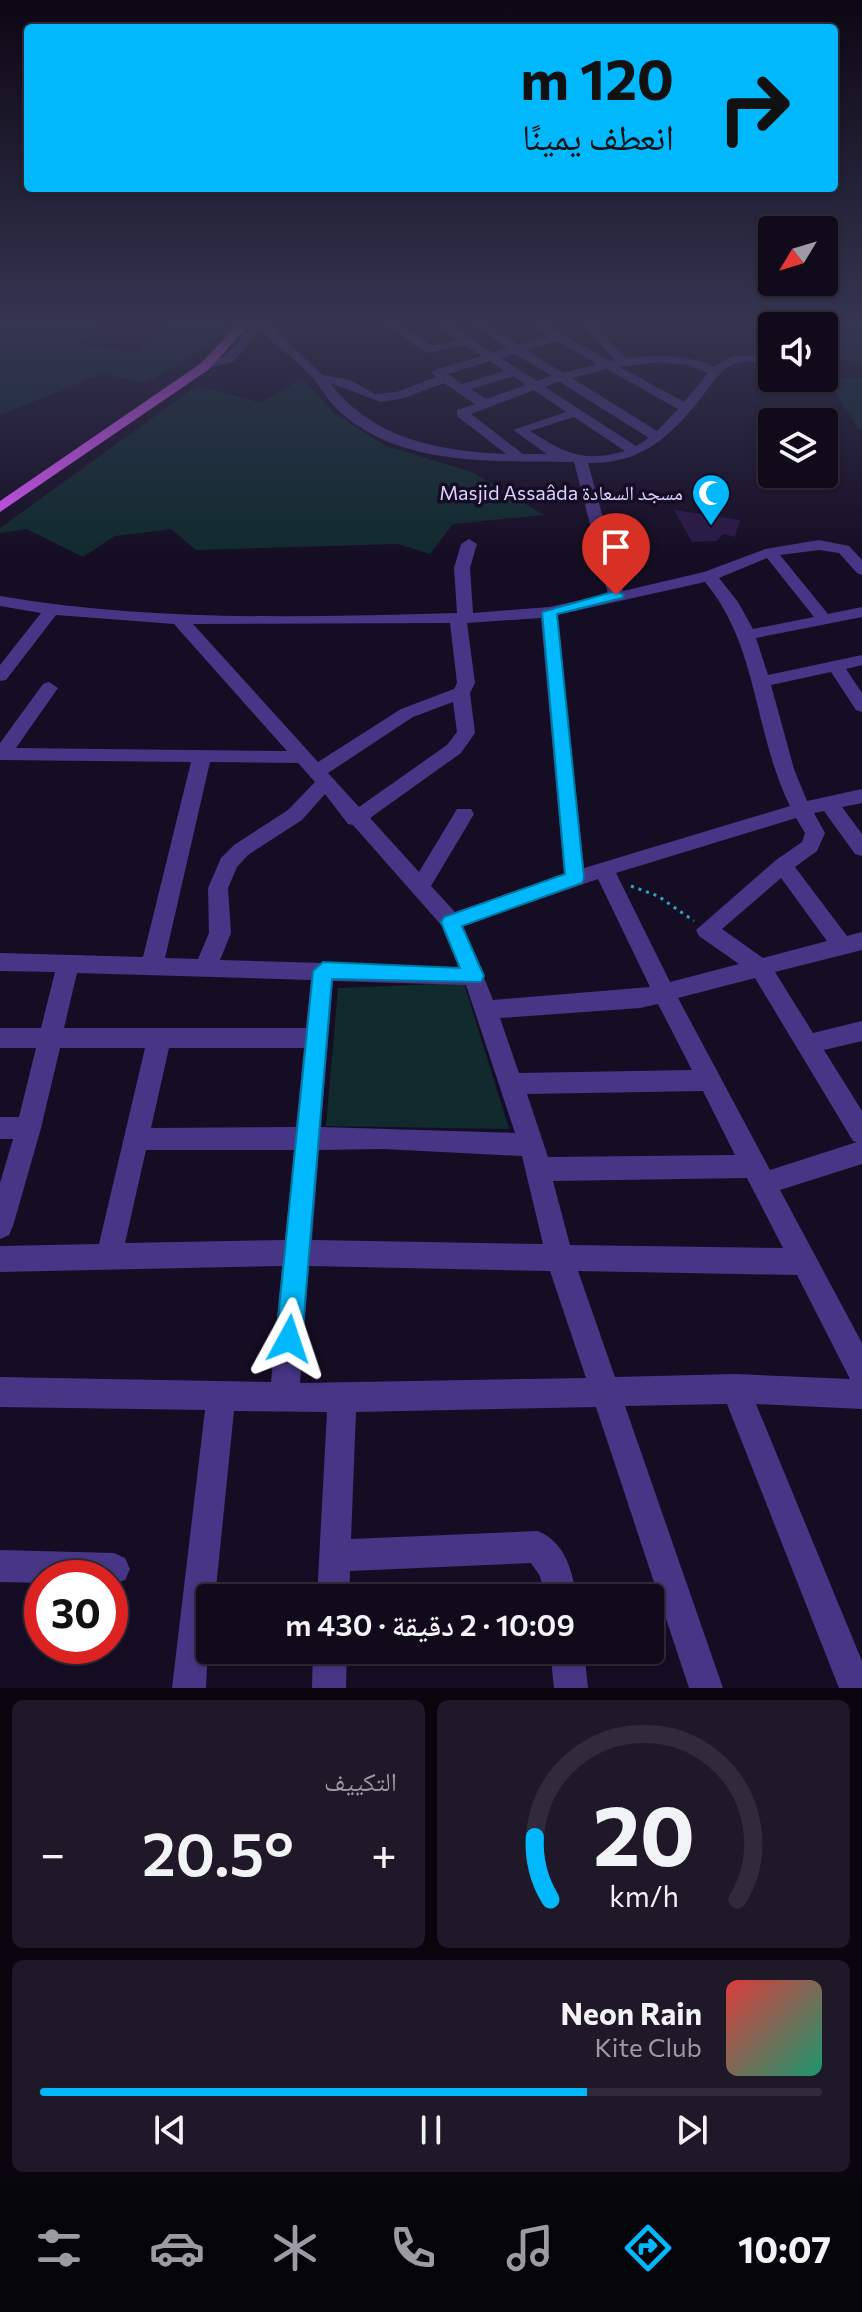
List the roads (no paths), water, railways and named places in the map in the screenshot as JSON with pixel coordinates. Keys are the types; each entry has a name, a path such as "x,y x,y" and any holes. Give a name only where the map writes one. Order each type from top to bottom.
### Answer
{"main road":[{"path":"0,508 155,401"}],"street":[{"path":"336,401 375,430 464,457 521,459 615,459 636,452 657,437 691,401"},
{"path":"494,401 462,413 521,459"},
{"path":"557,401 636,452"},
{"path":"599,401 657,437"},
{"path":"674,401 685,408"},
{"path":"490,402 509,409"},
{"path":"562,458 520,430 575,413"},
{"path":"521,417 533,426"},
{"path":"580,459 616,595"},
{"path":"355,819 454,749 466,733 461,693 466,683 462,568 469,544"},
{"path":"0,601 51,611 180,620 462,618 549,612 709,576 770,552 819,545 837,547 862,570"},
{"path":"770,552 824,619"},
{"path":"709,576 738,610 748,635 782,768 798,810 815,837 810,846 707,930 761,968 862,1133"},
{"path":"2,670 51,611"},
{"path":"549,612 575,878"},
{"path":"748,635 862,612"},
{"path":"180,620 299,757 451,922 474,976 512,1084 535,1157 559,1256 706,1688"},
{"path":"760,682 862,660"},
{"path":"835,666 862,706"},
{"path":"1,754 49,688"},
{"path":"206,967 220,933 218,888 228,863 241,850 295,815 319,778 407,713 461,693"},
{"path":"1,754 299,757"},
{"path":"152,966 202,756"},
{"path":"451,922 575,878 607,876 798,810 862,796"},
{"path":"828,803 862,849"},
{"path":"420,888 464,814"},
{"path":"484,1010 640,999 852,944 783,865"},
{"path":"607,876 664,993 862,1372"},
{"path":"0,962 474,976"},
{"path":"0,1226 29,1128 68,963"},
{"path":"284,1396 323,971"},
{"path":"809,1044 862,1031"},
{"path":"0,1038 317,1038"},
{"path":"109,1257 159,1039"},
{"path":"512,1084 711,1080"},
{"path":"0,1128 29,1128"},
{"path":"138,1139 308,1138 760,1175 862,1152"},
{"path":"0,1259 297,1253 806,1262"},
{"path":"736,1390 856,1688"},
{"path":"0,1392 342,1398 736,1390 862,1394"},
{"path":"189,1688 221,1395"},
{"path":"334,1584 342,1398"},
{"path":"335,1556 538,1547 555,1569 558,1584"},
{"path":"0,1566 24,1567"},
{"path":"329,1688 330,1664"},
{"path":"568,1664 571,1688"}],"place":[{"name":"Masjid Assaâda مسجد السعادة","path":"711,527"}]}
